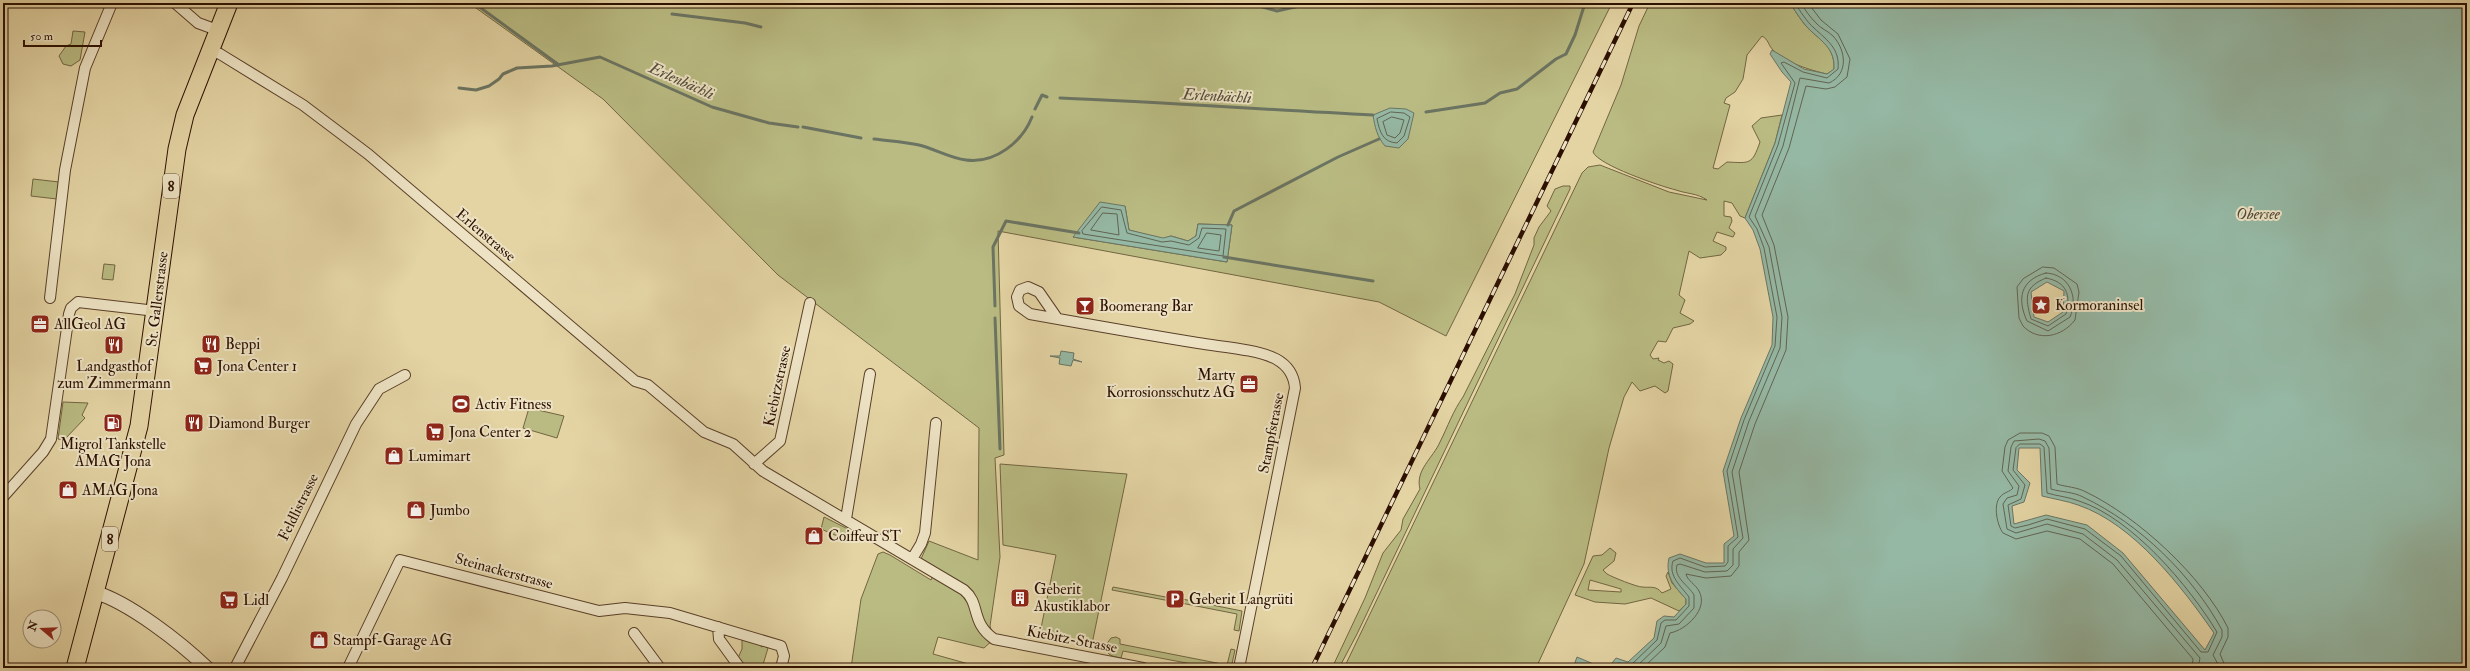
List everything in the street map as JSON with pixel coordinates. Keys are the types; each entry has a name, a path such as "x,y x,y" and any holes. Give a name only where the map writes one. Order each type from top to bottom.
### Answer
{"main road":[{"name":"St. Gallerstrasse","path":"76,668 94,592 137,439 156,311 177,149 186,115 209,50 229,3"}],"street":[{"path":"50,298 65,170 85,68 112,3"},
{"path":"175,3 194,21 217,30"},
{"name":"Erlenstrasse","path":"209,50 220,54 320,116 368,154 635,381 648,385 704,432 738,448 754,464"},
{"path":"3,496 43,452 51,439 69,314 74,304 78,302 156,311"},
{"name":"Kiebitzstrasse","path":"754,464 780,441 810,303"},
{"name":"Stampfstrasse","path":"1057,318 1258,354 1274,358 1282,363 1291,372 1295,388 1240,668"},
{"path":"846,519 870,374"},
{"name":"Feldlistrasse","path":"235,668 282,578 356,424 379,389 405,375"},
{"path":"754,464 912,558 921,544 925,533 936,423"},
{"name":"Kiebitz-Strasse","path":"912,558 967,592 973,601 980,625 994,639 1144,668"},
{"name":"Steinackerstrasse","path":"348,668 400,560 599,611 625,608 670,612 781,646 784,656 781,668"},
{"path":"94,592 114,600 160,630 200,665"},
{"path":"718,627 719,639 740,668"},
{"path":"634,633 660,668"}],"green space":[{"path":"469,3 1612,3 1446,336 1379,302 998,231 1004,455 995,458 1000,557 990,626 994,639 984,648 938,637 933,654 983,668 851,668 861,599 878,554 883,552 890,555 931,580 937,568 921,559 929,541 978,560 979,428 778,275 603,99","holes":["1125,206 1129,230 1163,239 1171,236 1188,241 1196,236 1198,224 1232,225 1227,262 1073,237"]},
{"path":"1650,3 1790,3 1805,25 1821,39 1831,52 1834,70 1827,74 1791,62 1771,48 1766,39 1762,36 1747,55 1743,79 1735,92 1726,98 1724,103 1730,105 1713,168 1718,169 1727,162 1741,163 1752,159 1760,142 1752,126 1761,118 1782,115 1775,143 1745,218 1740,216 1732,203 1724,201 1724,216 1731,217 1732,221 1729,228 1735,233 1733,237 1717,232 1713,241 1726,247 1726,250 1721,255 1700,258 1689,251 1679,295 1685,300 1680,313 1694,321 1690,324 1673,328 1666,342 1658,341 1650,355 1653,359 1659,358 1658,360 1664,363 1669,361 1673,364 1668,391 1665,393 1655,386 1640,391 1632,382 1624,397 1609,448 1584,564 1536,668 1344,668 1582,173 1588,167 1600,165 1669,192 1707,200 1699,196 1644,180 1617,169 1597,157 1593,152 1621,85 1639,26"},
{"path":"73,31 85,32 80,60 71,66 63,64 59,56 66,46 71,44"},
{"path":"33,179 59,182 57,199 31,196"},
{"path":"1563,186 1570,186 1570,189 1357,634 1339,668 1332,668 1365,598 1383,553 1401,530 1403,519 1420,489 1419,482 1422,470 1437,448 1453,413 1463,397 1515,294 1534,245 1534,238 1539,227 1551,211 1547,206 1555,189"},
{"path":"104,264 115,265 113,280 102,279"},
{"path":"63,402 88,403 82,415 85,418 64,440 58,439"},
{"path":"529,408 564,416 557,438 523,428"},
{"path":"1000,464 1127,474 1092,644 1040,633 1056,555 1003,545"},
{"path":"824,517 848,529 847,533 842,538 821,529"},
{"path":"1610,548 1616,553 1614,561 1603,570 1607,574 1642,587 1653,587 1660,590 1662,593 1671,589 1666,576 1668,572 1672,583 1686,599 1686,604 1679,611 1651,598 1625,604 1595,602 1575,595 1593,556 1602,555","holes":["1590,580 1621,589 1621,592 1588,590"]},
{"path":"1113,587 1171,598 1170,601 1112,590"},
{"path":"1182,599 1242,611 1239,631 1234,630 1237,614 1181,603"},
{"path":"742,637 762,644 761,647 764,646 768,648 762,668 742,668 738,658 742,649"},
{"path":"1116,637 1120,639 1120,644 1227,665 1231,649 1235,650 1231,668 1213,668 1123,651 1121,658 1110,655 1106,649 1106,645 1111,638"}],"water":[{"name":"Obersee","path":"1790,3 2467,3 2467,668 2212,668 2208,664 2206,668 1608,668 1616,658 1628,662 1654,638 1657,621 1664,616 1674,617 1686,604 1686,599 1674,585 1669,575 1669,558 1680,554 1706,563 1724,563 1724,544 1734,536 1723,471 1741,418 1772,345 1773,317 1760,249 1753,230 1745,218 1775,143 1791,82 1770,54 1772,50 1804,69 1827,74 1834,69 1833,57 1828,47 1805,25","holes":["2047,282 2064,291 2063,312 2048,322 2034,317 2031,292","2019,448 2040,448 2042,496 2078,505 2099,514 2137,542 2172,577 2214,633 2205,650 2123,553 2087,525 2046,515 2014,524 2012,506 2024,502 2030,483 2017,470"]},
{"path":"1390,108 1406,109 1414,113 1408,139 1399,148 1385,146 1382,143 1375,124 1373,115"},
{"path":"1100,202 1125,206 1129,230 1163,238 1171,236 1188,241 1196,236 1198,224 1232,225 1227,262 1073,237"},
{"path":"1061,351 1074,353 1073,359 1082,362 1073,360 1071,366 1059,364 1060,358 1050,356 1060,356"},
{"path":"1577,657 1603,668 1573,668"}],"waterway":[{"name":"Erlenbächli","path":"474,3 559,65"},
{"path":"1249,3 1277,11 1313,3"},
{"path":"1426,112 1485,103 1500,93 1517,89 1556,59 1566,54 1575,35 1585,3"},
{"path":"672,14 745,23 761,27"},
{"name":"Erlenbächli","path":"459,88 476,90 489,86 503,74 517,68 552,66 600,57 712,107 769,123 798,127"},
{"name":"Erlenbächli","path":"1035,109 1042,95 1047,97"},
{"name":"Erlenbächli","path":"1060,98 1373,115"},
{"name":"Erlenbächli","path":"874,139 919,145 960,159 977,160 997,155 1014,143 1022,135 1032,117"},
{"name":"Erlenbächli","path":"803,127 861,138"},
{"path":"1228,225 1234,211 1338,157 1379,139"},
{"path":"995,306 993,247 1006,221 1079,233"},
{"path":"1224,257 1373,281"},
{"path":"995,318 1000,449"}],"railway":[{"path":"1312,668 1633,3"}],"place":[{"name":"Kormoraninsel","path":"2041,305"},
{"name":"Boomerang Bar","path":"1085,306"},
{"name":"AllGeol AG","path":"40,324"},
{"name":"Beppi","path":"211,344"},
{"name":"Landgasthof zum Zimmermann","path":"114,345"},
{"name":"Jona Center 1","path":"203,366"},
{"name":"Marty Korrosionsschutz AG","path":"1249,384"},
{"name":"Activ Fitness","path":"461,404"},
{"name":"Migrol Tankstelle AMAG Jona","path":"113,423"},
{"name":"Diamond Burger","path":"194,423"},
{"name":"Jona Center 2","path":"435,432"},
{"name":"Lumimart","path":"394,456"},
{"name":"AMAG Jona","path":"68,490"},
{"name":"Jumbo","path":"416,510"},
{"name":"Coiffeur ST","path":"814,536"},
{"name":"Geberit Akustiklabor","path":"1020,598"},
{"name":"Geberit Langrüti","path":"1175,599"},
{"name":"Lidl","path":"229,600"},
{"name":"Stampf-Garage AG","path":"319,640"}]}
